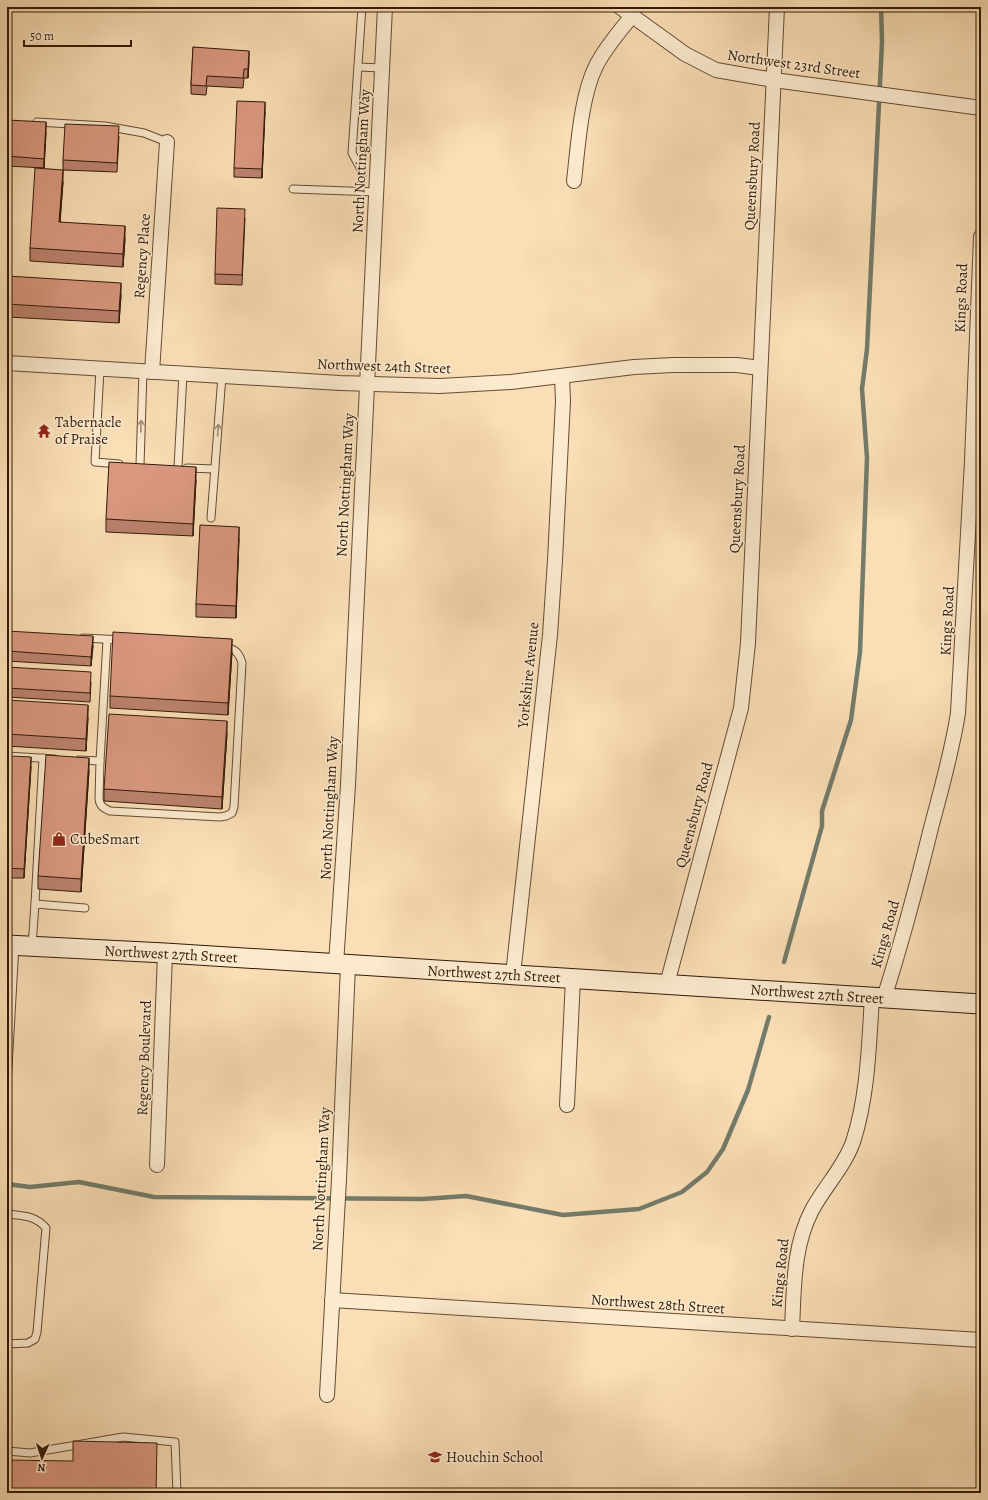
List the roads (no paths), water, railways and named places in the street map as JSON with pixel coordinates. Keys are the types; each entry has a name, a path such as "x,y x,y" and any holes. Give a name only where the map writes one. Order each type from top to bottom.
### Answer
{"main road":[{"name":"Northwest 27th Street","path":"18,945 981,1004"}],"street":[{"name":"North Nottingham Way","path":"327,1396 339,1179 342,964 348,785 385,7"},
{"name":"Northwest 23rd Street","path":"620,7 684,54 700,63 728,73 981,108"},
{"name":"Queensbury Road","path":"667,984 741,708 744,684 748,643 777,7"},
{"path":"574,180 586,96 590,80 596,65 604,52 632,16"},
{"name":"Regency Place","path":"147,371 167,142"},
{"name":"Kings Road","path":"792,1329 796,1261 803,1228 813,1209 847,1156 857,1127 864,1086 870,1030 878,997 911,907 955,734 976,461 981,238"},
{"name":"Northwest 24th Street","path":"7,363 368,384 471,385 511,382 634,367 673,365 737,365 760,368"},
{"name":"Yorkshire Avenue","path":"513,975 550,635 563,401 562,376"},
{"name":"Regency Boulevard","path":"157,1164 165,953"},
{"path":"567,1105 573,978"},
{"name":"Northwest 28th Street","path":"332,1300 981,1340"}],"lane":[{"path":"361,192 362,171 352,153 362,7"},
{"path":"358,68 382,68"},
{"path":"33,122 105,126 144,133 167,142"},
{"path":"292,189 376,192"},
{"path":"100,369 94,462 136,465 147,371"},
{"path":"182,374 174,467 215,469"},
{"path":"212,518 222,376"},
{"path":"76,638 130,641"},
{"path":"107,640 100,761 100,804 110,811 220,817 232,813 234,807 242,663 237,651 230,648 213,646"},
{"path":"7,756 100,761"},
{"path":"7,1085 9,994 18,945 35,904 43,758"},
{"path":"35,904 85,908"},
{"path":"7,1214 32,1217 46,1228 37,1332 35,1339 28,1343 7,1344"},
{"path":"7,1451 30,1453 124,1437 175,1442 177,1493"}],"waterway":[{"path":"784,962 822,826 822,811 851,720 860,652 867,458 862,389 867,349 882,42 881,7"},
{"path":"7,1184 30,1187 79,1182 154,1197 423,1199 466,1196 563,1215 639,1209 682,1192 707,1172 723,1149 748,1090 769,1017"}],"place":[{"name":"Tabernacle of Praise","path":"44,431"},
{"name":"CubeSmart","path":"59,839"},
{"name":"Houchin School","path":"435,1457"}]}
